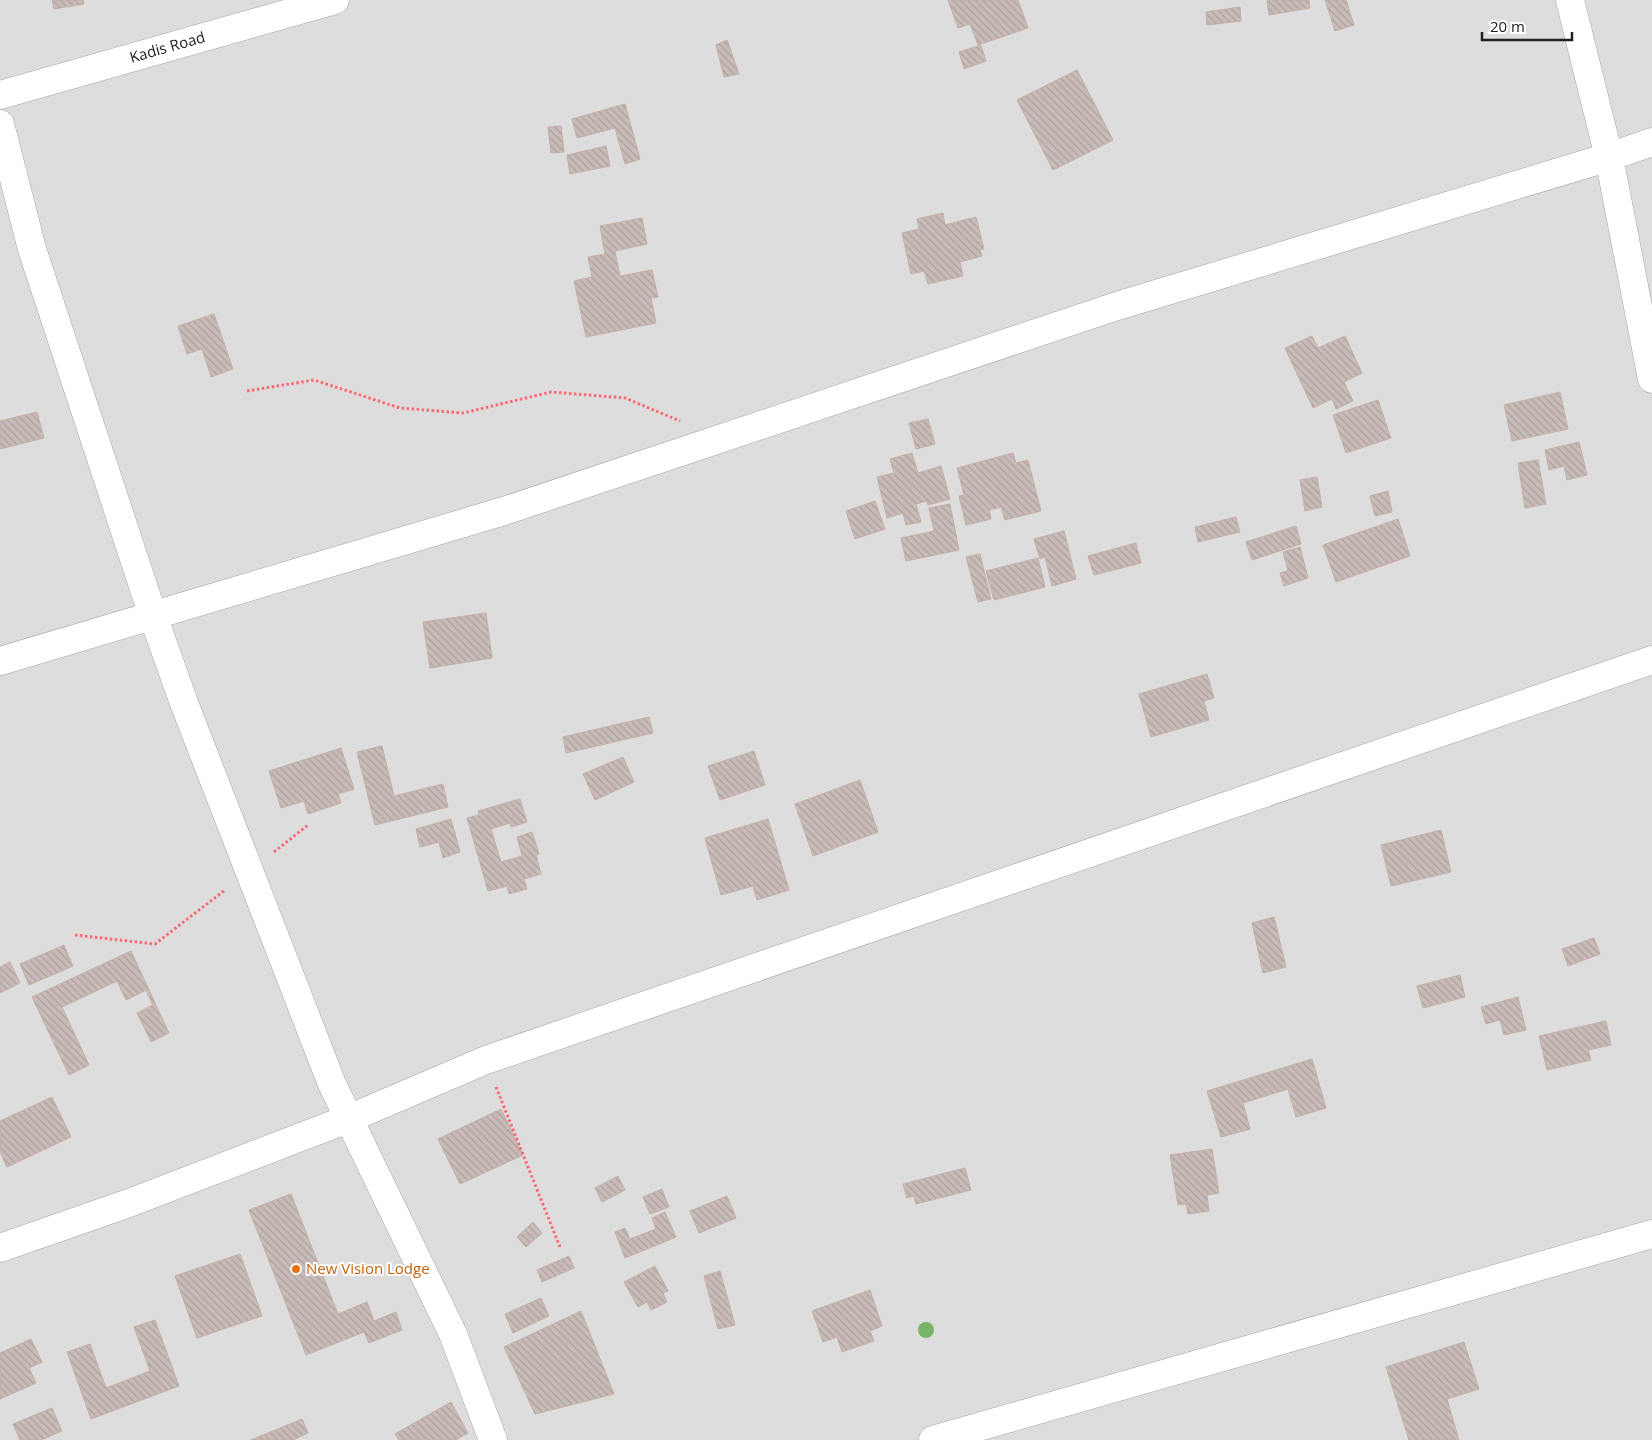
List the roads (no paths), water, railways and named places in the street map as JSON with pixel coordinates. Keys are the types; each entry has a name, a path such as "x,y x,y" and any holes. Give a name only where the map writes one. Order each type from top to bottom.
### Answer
{"street":[{"name":"Kadis Road","path":"0,96 335,0"},
{"path":"1570,0 1609,157 1652,380"},
{"path":"0,124 32,249 153,616 184,703 332,1084 453,1334 493,1440"},
{"path":"0,661 504,511 1118,306 1609,157 1652,142"},
{"path":"0,1248 129,1203 348,1119 486,1060 1652,660"},
{"path":"933,1440 974,1434 1652,1234"}],"place":[{"name":"New Vision Lodge","path":"296,1269"}]}
